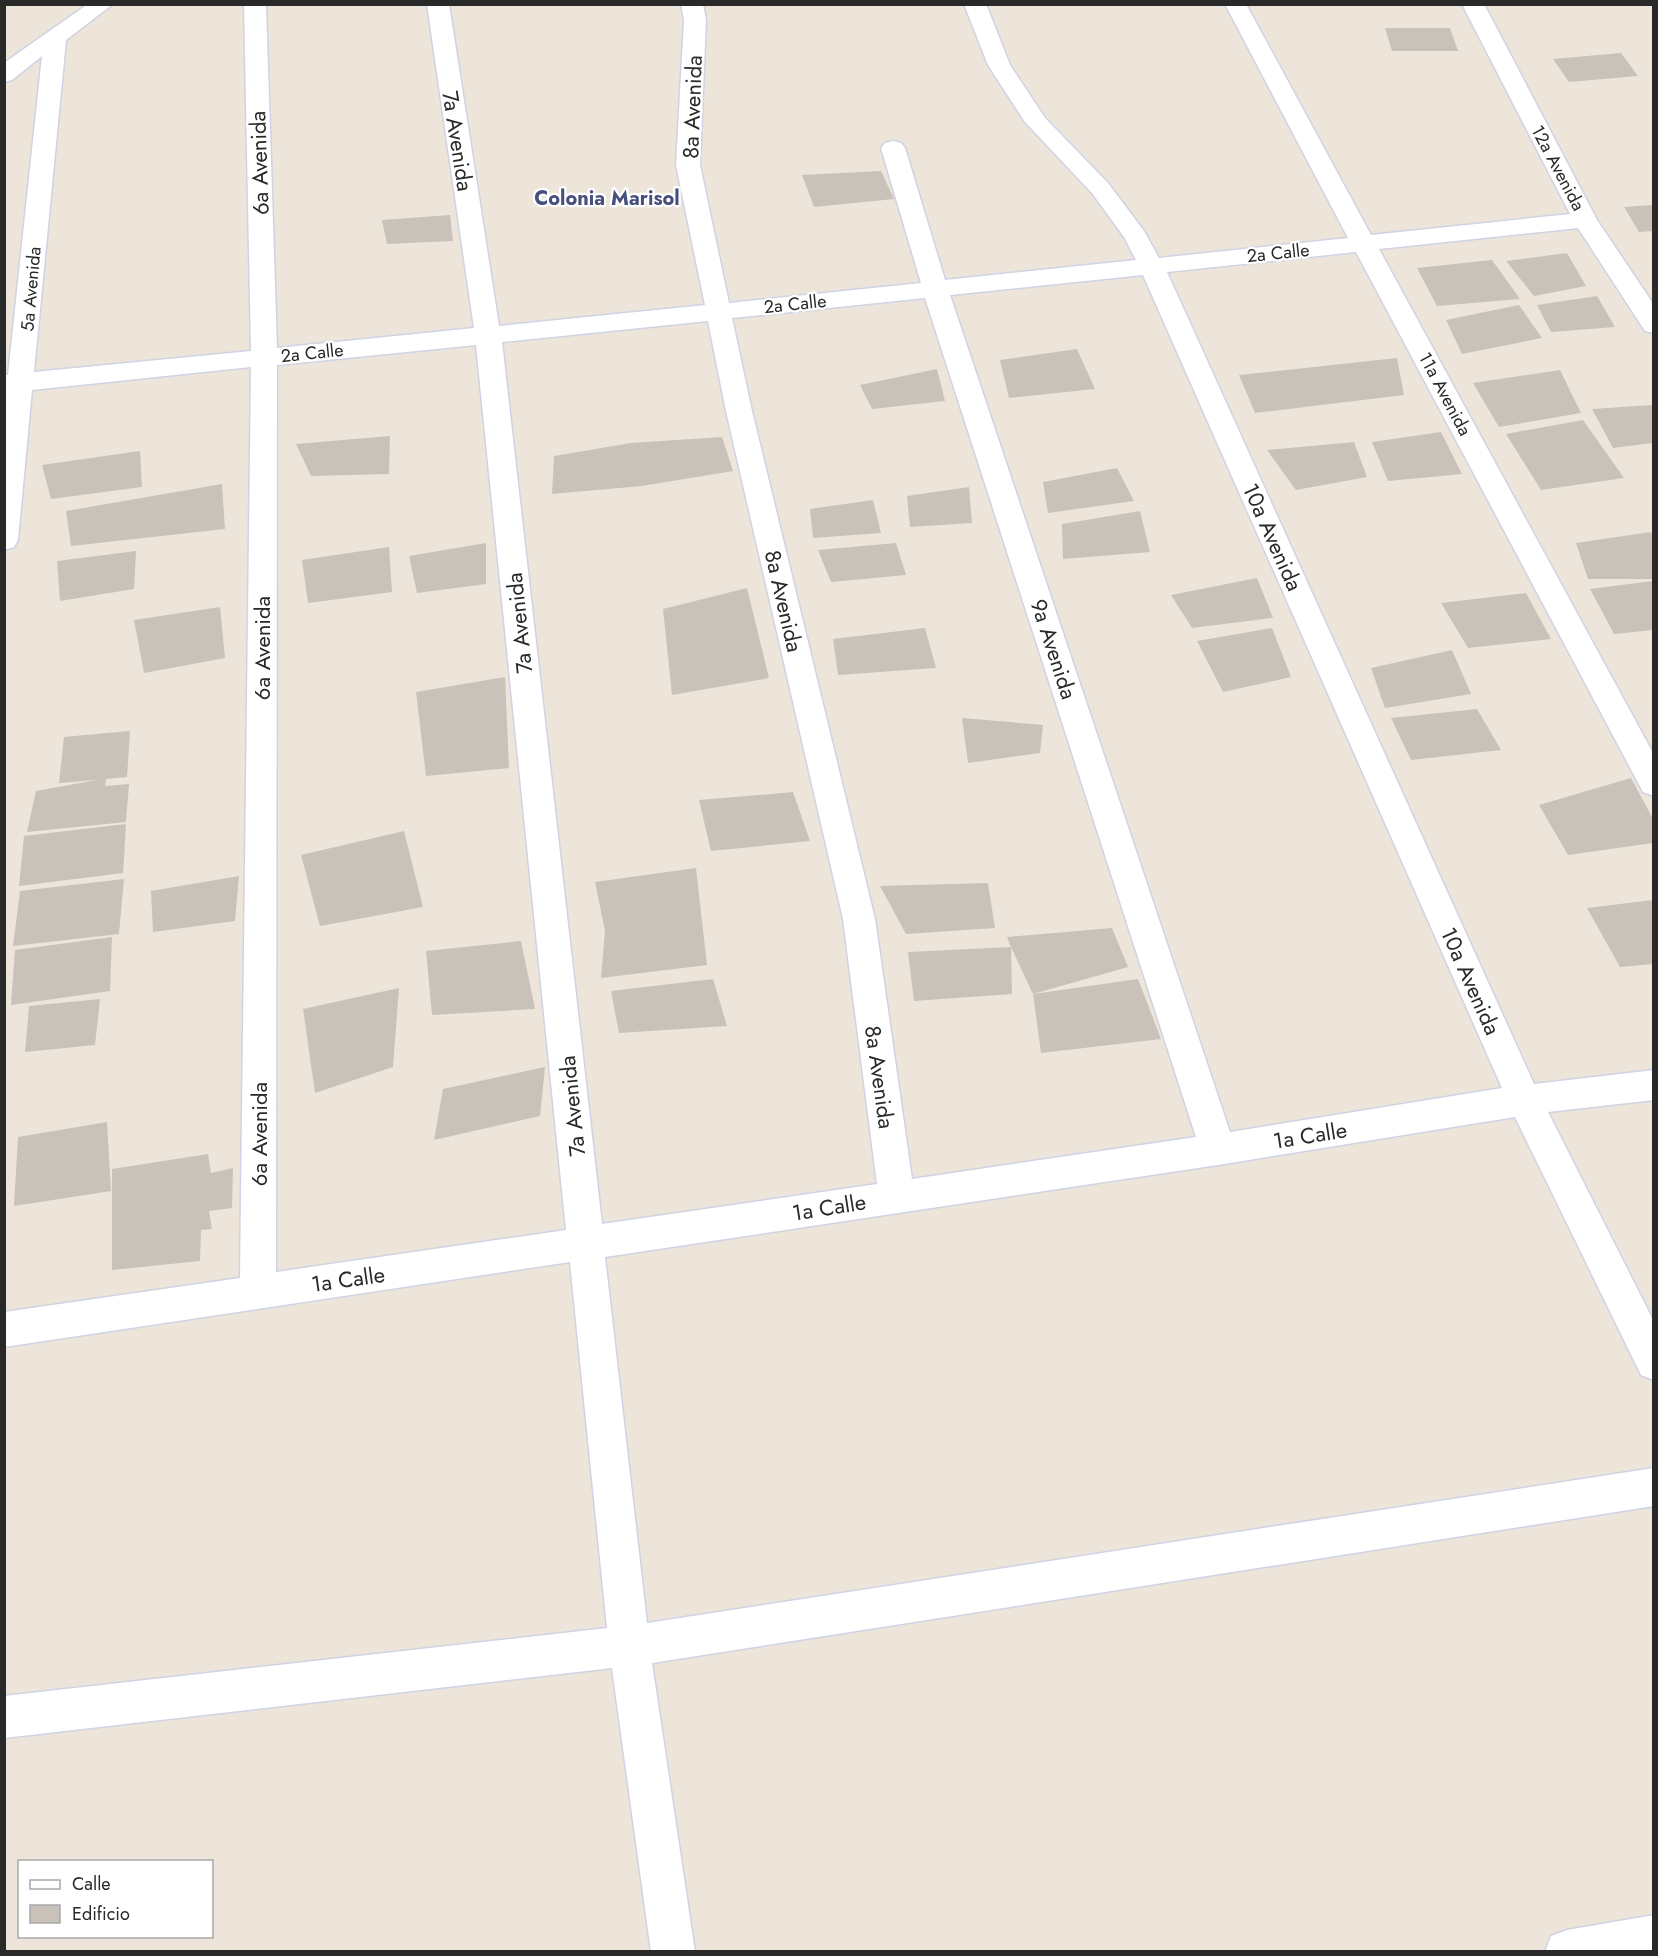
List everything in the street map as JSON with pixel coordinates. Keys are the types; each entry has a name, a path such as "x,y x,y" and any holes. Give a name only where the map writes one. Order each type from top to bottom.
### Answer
{"street":[{"path":"4,75 104,4"},
{"name":"6a Avenida","path":"255,4 264,358 258,1293"},
{"name":"7a Avenida","path":"438,4 488,335 629,1646 673,1952"},
{"name":"8a Avenida","path":"692,4 695,20 688,165 739,411 859,919 897,1197"},
{"name":"10a Avenida","path":"975,4 999,65 1036,122 1100,188 1135,236 1152,267 1524,1100 1653,1362"},
{"name":"11a Avenida","path":"1235,4 1653,784"},
{"name":"12a Avenida","path":"1473,4 1585,220 1653,325"},
{"name":"5a Avenida","path":"4,540 13,383 55,38"},
{"name":"9a Avenida","path":"893,148 935,289 1218,1149"},
{"name":"2a Calle","path":"13,383 1152,267 1585,220"},
{"name":"1a Calle","path":"4,1330 1218,1149 1524,1100 1653,1085"},
{"path":"4,1717 629,1646 1653,1487"},
{"path":"1567,1952 1653,1937"}],"building":[{"path":"1385,28 1450,28 1458,51 1392,51"},
{"path":"1621,53 1638,76 1569,82 1553,59"},
{"path":"881,171 894,199 814,207 802,175"},
{"path":"1653,205 1653,231 1639,232 1624,207"},
{"path":"450,215 453,241 387,244 382,220"},
{"path":"1567,253 1586,286 1534,296 1506,261"},
{"path":"1492,260 1520,299 1437,306 1417,268"},
{"path":"1597,296 1615,327 1551,332 1537,305"},
{"path":"1519,305 1542,338 1462,354 1446,320"},
{"path":"1077,349 1095,389 1009,398 1000,360"},
{"path":"1397,358 1404,395 1255,413 1239,375"},
{"path":"937,369 945,401 872,409 860,385"},
{"path":"1560,370 1581,413 1499,427 1473,383"},
{"path":"1653,405 1653,443 1613,448 1592,409"},
{"path":"1583,420 1624,478 1541,490 1506,434"},
{"path":"1441,432 1462,474 1388,481 1372,442"},
{"path":"390,436 389,474 311,476 296,444"},
{"path":"722,437 733,471 642,486 552,494 554,456 631,443"},
{"path":"1354,442 1367,477 1296,490 1267,450"},
{"path":"140,451 142,487 51,499 42,465"},
{"path":"1117,468 1134,501 1048,513 1043,482"},
{"path":"222,484 225,529 71,546 66,511"},
{"path":"969,487 972,523 910,527 907,496"},
{"path":"873,500 881,533 813,538 810,509"},
{"path":"1140,511 1150,552 1063,559 1062,524"},
{"path":"1651,532 1653,579 1588,579 1576,543"},
{"path":"486,543 486,584 417,593 409,556"},
{"path":"896,543 906,575 831,582 818,550"},
{"path":"389,547 392,592 308,603 302,560"},
{"path":"136,551 134,589 60,601 57,561"},
{"path":"1257,578 1273,618 1192,628 1171,595"},
{"path":"1653,581 1653,630 1614,634 1590,589"},
{"path":"747,588 769,678 672,695 663,609"},
{"path":"1526,593 1551,639 1468,648 1441,603"},
{"path":"220,607 225,658 144,673 134,620"},
{"path":"925,628 936,668 838,675 833,639"},
{"path":"1272,628 1291,677 1223,692 1197,641"},
{"path":"1452,650 1471,694 1385,708 1371,668"},
{"path":"505,677 509,768 426,776 416,692"},
{"path":"1477,709 1501,750 1411,760 1391,718"},
{"path":"962,718 1043,725 1040,753 968,763"},
{"path":"130,731 127,777 106,779 105,786 129,784 126,822 27,832 36,791 97,780 59,783 64,737"},
{"path":"1631,778 1653,819 1653,843 1568,855 1539,805"},
{"path":"793,792 810,841 711,851 699,800"},
{"path":"126,824 123,873 19,886 24,836"},
{"path":"404,831 423,907 320,926 301,855"},
{"path":"696,868 707,965 601,978 605,931 595,882"},
{"path":"239,876 235,921 153,932 151,891"},
{"path":"124,879 119,934 13,946 20,891"},
{"path":"988,883 995,928 906,934 880,886"},
{"path":"1653,900 1653,964 1620,967 1587,908"},
{"path":"1112,928 1128,967 1033,994 1007,937"},
{"path":"112,937 110,991 11,1005 15,950"},
{"path":"521,941 535,1009 432,1015 426,951"},
{"path":"1011,947 1012,994 914,1001 908,952"},
{"path":"713,979 727,1026 619,1033 611,991"},
{"path":"1138,979 1161,1039 1041,1053 1033,994"},
{"path":"399,988 393,1067 315,1093 303,1009"},
{"path":"100,999 95,1045 25,1052 29,1006"},
{"path":"545,1067 540,1116 434,1140 443,1089"},
{"path":"107,1122 111,1191 14,1206 18,1137"},
{"path":"208,1154 211,1173 233,1168 232,1208 209,1211 212,1229 201,1230 200,1261 112,1270 112,1169"}],"district":[{"name":"Colonia Marisol","path":"607,198"}]}
